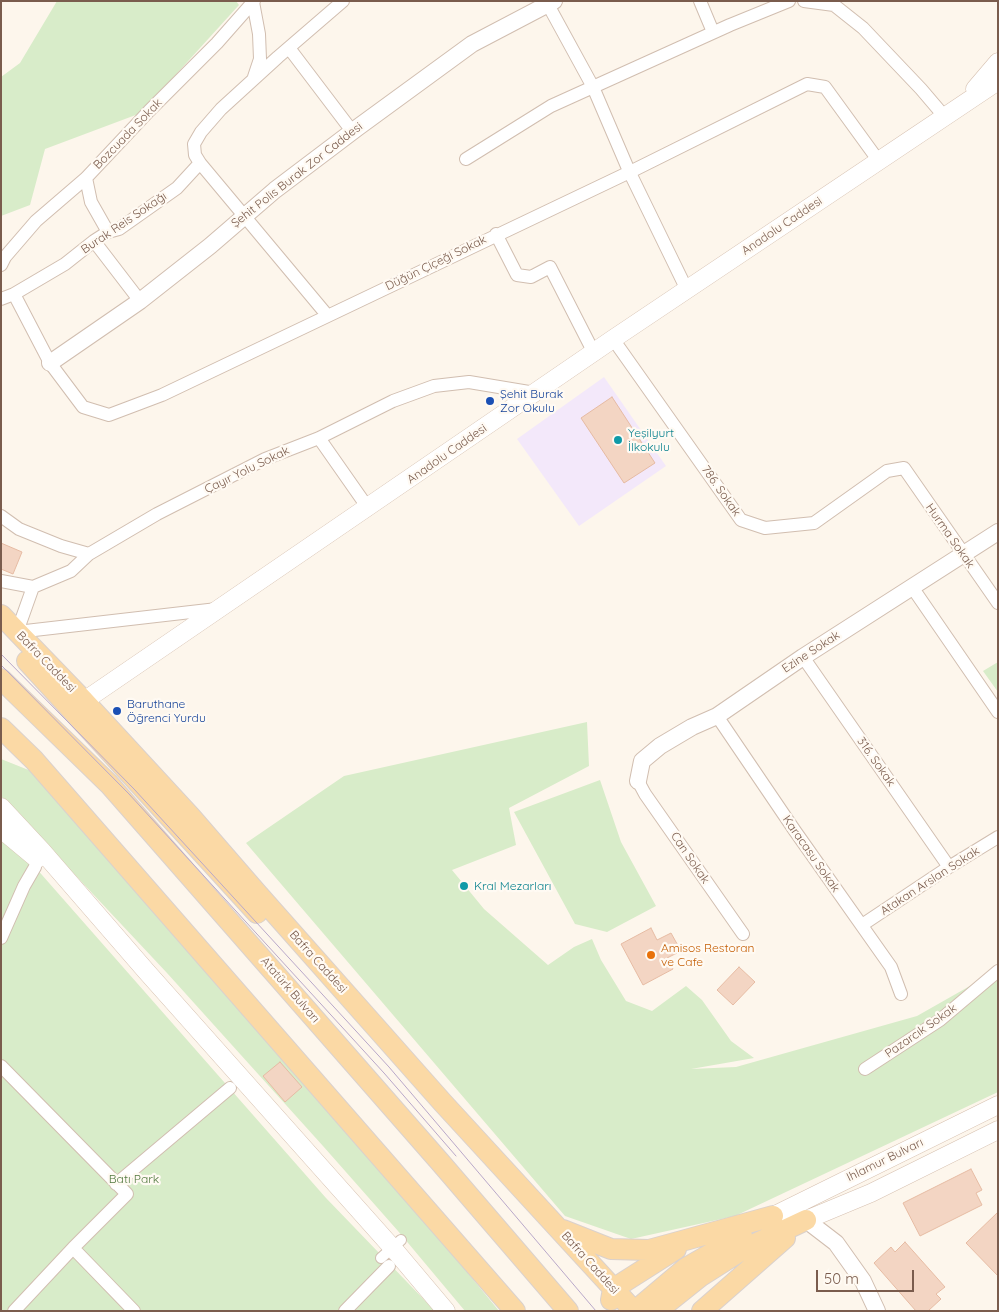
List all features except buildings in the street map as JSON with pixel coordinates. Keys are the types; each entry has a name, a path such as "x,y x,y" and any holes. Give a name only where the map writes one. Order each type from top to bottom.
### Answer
{"main road":[{"path":"960,107 998,62"},
{"name":"Anadolu Caddesi","path":"84,701 878,160 998,81"},
{"name":"Bafra Caddesi","path":"1,614 9,633 548,1236 615,1300 635,1311"},
{"name":"Bafra Caddesi","path":"9,633 84,701 191,816 424,1081 557,1227 615,1300"},
{"name":"Atatürk Bulvarı","path":"1,678 109,784 568,1311"},
{"path":"1,728 34,760 516,1311"},
{"path":"1,748 34,760"},
{"path":"1,807 391,1253 446,1311"},
{"path":"1,829 86,902"},
{"name":"Ihlamur Bulvarı","path":"773,1216 998,1105"},
{"name":"Ihlamur Bulvarı","path":"806,1220 871,1193 998,1130"},
{"path":"557,1227 611,1249 649,1250 773,1216"},
{"path":"657,1311 773,1216"},
{"path":"635,1311 686,1268 739,1245 806,1220"},
{"path":"702,1311 806,1220"},
{"path":"615,1300 695,1237"},
{"path":"716,1311 733,1282"}],"street":[{"path":"328,315 200,163 195,155 194,144 201,132 222,109 288,48 343,1"},
{"path":"700,1 713,32"},
{"path":"466,160 551,106 713,32 788,1"},
{"path":"804,1 834,5 863,28 922,89 944,116"},
{"path":"253,2 259,34 260,59 253,80"},
{"name":"Bozcuada Sokak","path":"1,265 5,257 36,221 86,178 217,43 253,2"},
{"path":"549,2 593,87 629,171 688,290"},
{"name":"Şehit Polis Burak Zor Caddesi","path":"50,363 140,300 210,246 275,190 352,131 472,44 549,2"},
{"path":"288,48 352,131"},
{"name":"Düğün Çiçeği Sokak","path":"14,294 50,363 83,407 110,415 162,395 807,84 825,87 878,160"},
{"name":"Burak Reis Sokağı","path":"1,299 14,294 65,264 94,241 108,232 119,228 177,188 200,163"},
{"path":"86,178 90,202 108,232"},
{"path":"496,234 517,275 531,277 550,267 594,353"},
{"path":"94,241 140,300"},
{"name":"786. Sokak","path":"613,340 741,520 765,528 814,523 887,471 904,468"},
{"name":"Çayır Yolu Sokak","path":"33,587 71,571 89,554 157,514 265,459 319,438 392,401 434,386 469,382 535,393"},
{"path":"319,438 368,508"},
{"name":"Hurma Sokak","path":"904,468 998,603"},
{"path":"1,516 19,529 60,546 89,554"},
{"name":"Ezine Sokak","path":"638,781 642,760 668,741 692,727 717,716 803,657 998,532"},
{"path":"1,581 33,587 9,633"},
{"path":"912,587 998,712"},
{"path":"9,633 219,608"},
{"name":"316. Sokak","path":"803,657 949,867"},
{"name":"Karacasu Sokak","path":"717,716 891,967 901,994"},
{"name":"Can Sokak","path":"638,781 645,794 743,934"},
{"name":"Atakan Arslan Sokak","path":"862,925 998,837"},
{"path":"1,938 24,886 35,867"},
{"name":"Pazarcık Sokak","path":"865,1069 940,1020 998,972"},
{"path":"1,1066 126,1194 14,1311"},
{"path":"116,1184 230,1088"},
{"path":"806,1220 836,1243 863,1281 877,1311"},
{"path":"73,1248 134,1311"},
{"path":"345,1311 391,1253"}],"shaded area":[{"path":"604,377 666,466 579,526 517,439"}],"green space":[{"path":"57,1 236,1 239,5 141,113 45,149 30,205 1,216 1,77 20,63"},
{"path":"998,662 998,692 983,671"},
{"path":"587,722 589,766 509,808 516,845 452,870 484,909 548,965 574,947 592,939 601,960 626,1001 652,1011 686,986 702,1000 731,1041 754,1058 691,1069 736,1067 917,1016 998,970 998,1092 735,1216 631,1239 565,1216 246,843 344,776"},
{"path":"1,759 31,771 204,951 499,1311 465,1311 323,1146 167,973 1,796"},
{"path":"600,780 621,842 656,906 607,932 575,924 514,812"},
{"name":"Batı Park","path":"1,839 35,867 326,1198 435,1311 1,1311"}],"tram line":[{"path":"1,654 134,789 389,1067 596,1311"},
{"path":"1,665 129,794 384,1073 456,1156"}],"place":[{"name":"Şehit Burak Zor Okulu","path":"490,401"},
{"name":"Yeşilyurt İlkokulu","path":"618,440"},
{"name":"Baruthane Öğrenci Yurdu","path":"117,711"},
{"name":"Kral Mezarları","path":"464,886"},
{"name":"Amisos Restoran ve Cafe","path":"651,955"}]}
